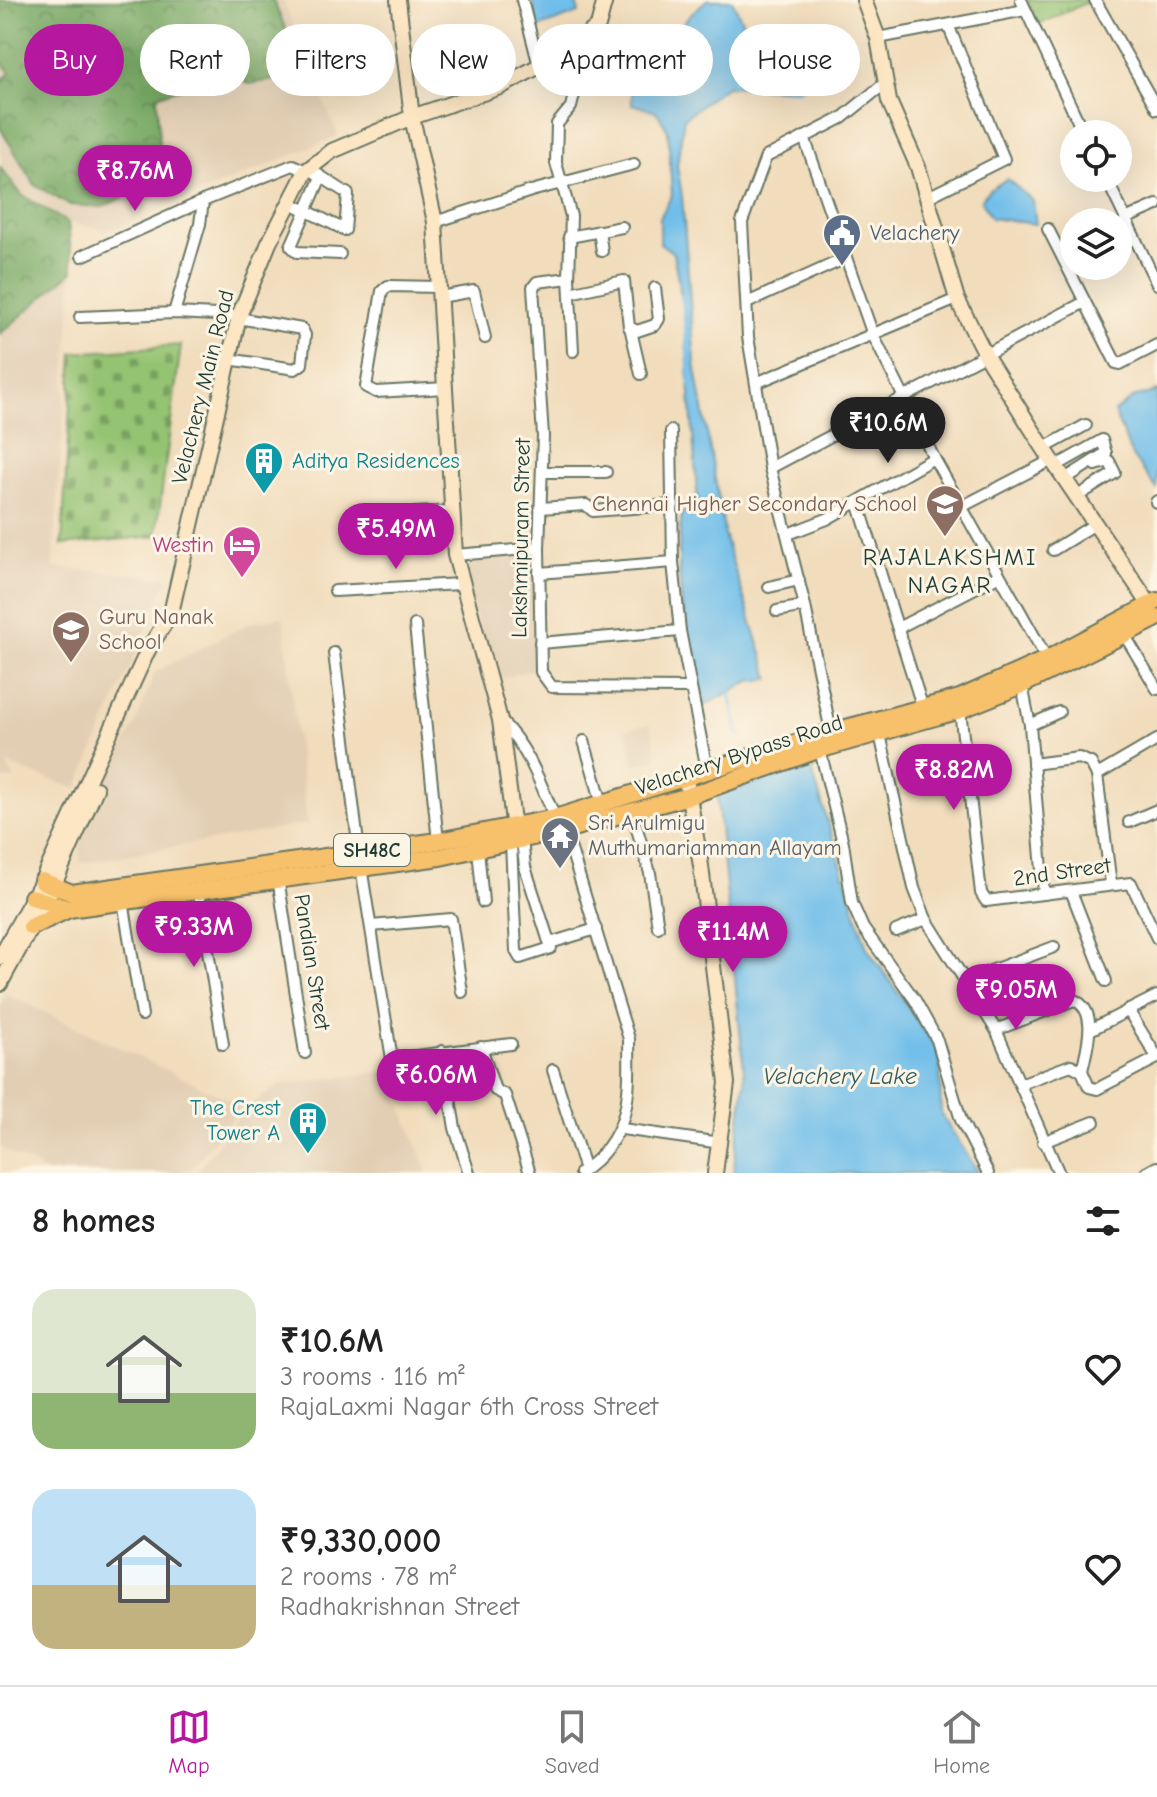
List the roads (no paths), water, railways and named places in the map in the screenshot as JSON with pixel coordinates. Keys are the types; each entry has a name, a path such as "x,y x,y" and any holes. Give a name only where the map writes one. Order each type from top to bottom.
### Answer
{"main road":[{"name":"Velachery Bypass Road","path":"43,892 72,893 475,850 560,824 632,812 689,796 820,750 960,710 1022,685 1124,634 1155,608"},
{"name":"Velachery Bypass Road","path":"560,824 602,803 686,776 831,732 960,698 1155,608"},
{"name":"Velachery Bypass Road","path":"43,892 69,909 278,878 438,841 515,837"},
{"path":"31,927 69,909"}],"street":[{"path":"398,0 412,117 435,222 455,555 460,584 500,720 515,837 517,956 547,952 550,943 515,837"},
{"path":"522,0 532,39"},
{"name":"Velachery Main Road","path":"599,24 605,0"},
{"path":"864,0 878,38 884,84 928,197 957,299 986,356 1050,458 1155,608"},
{"path":"1095,0 1157,109"},
{"path":"878,38 948,25 1023,5 1077,120"},
{"path":"928,197 1004,159 948,25"},
{"name":"Velachery Main Road","path":"0,984 31,927 43,892 128,717 171,613 238,317 289,202 332,151 412,117 500,87 532,70"},
{"path":"831,732 799,580 770,468 748,337 742,222 766,157 842,118 884,84"},
{"path":"573,351 569,278 571,216 556,163 557,124 571,107 574,96"},
{"path":"804,137 873,335 934,458 1047,659"},
{"path":"435,222 561,182 634,164"},
{"path":"82,256 203,201 293,165 312,172 348,194 345,230 289,202"},
{"path":"312,172 304,209 290,242 292,248 340,254"},
{"path":"174,313 200,224 203,201"},
{"path":"1132,216 1157,205"},
{"path":"569,237 622,227"},
{"path":"1048,229 1117,364 1157,345"},
{"path":"599,231 602,251"},
{"path":"1132,233 1157,284"},
{"path":"747,303 846,258"},
{"name":"Lakshmipuram Street","path":"569,278 537,282 533,287 543,472 539,548 541,672 552,687 688,688"},
{"path":"570,293 624,281 641,374"},
{"path":"446,388 376,392 366,387 384,288 474,291 485,338"},
{"path":"631,331 657,323 655,288"},
{"path":"756,383 957,299"},
{"path":"770,468 1085,302"},
{"path":"80,317 174,313 238,317 302,329 305,335 302,364 295,369 228,359"},
{"path":"1050,458 1086,425"},
{"path":"671,431 673,562 680,631 688,688 707,770"},
{"path":"961,507 1050,458 1102,440 1106,453 1066,481"},
{"path":"788,534 858,502 934,458"},
{"path":"1066,481 1104,460 1110,463 1115,473 1076,497"},
{"path":"543,472 606,472"},
{"path":"858,502 923,709"},
{"path":"540,508 586,505 593,511 673,505"},
{"path":"415,513 453,511"},
{"path":"1053,550 1095,524"},
{"path":"455,555 539,548"},
{"path":"539,573 673,562"},
{"path":"898,628 998,576"},
{"path":"769,587 799,580"},
{"path":"335,591 460,584"},
{"path":"777,611 805,606"},
{"path":"415,625 438,841"},
{"path":"540,643 680,631"},
{"path":"1124,634 1157,689"},
{"path":"334,653 360,860 392,1059 511,1044"},
{"path":"1022,685 1030,725 1044,894"},
{"name":"2nd Street","path":"960,710 981,893 986,901 1133,885 1157,938"},
{"path":"1030,725 1059,712"},
{"path":"500,720 518,737 560,824 629,1039 630,1073 622,1129 597,1168 582,1171 553,1070"},
{"path":"880,734 914,888 926,919 996,1030 1058,1171"},
{"path":"1097,775 1157,740"},
{"path":"584,741 602,803"},
{"path":"820,750 843,843 852,903 863,928 915,1000 937,1040 961,1120 988,1173"},
{"path":"1033,764 1085,758 1097,775 1111,885"},
{"path":"686,776 701,866 727,1083 715,1173"},
{"path":"1129,822 1157,811"},
{"path":"632,812 650,873 658,927"},
{"path":"475,850 480,897"},
{"name":"Pandian Street","path":"278,878 305,1053"},
{"path":"198,889 223,1044"},
{"path":"1071,891 1106,981"},
{"name":"Velachery Main Road","path":"0,957 43,892"},
{"path":"123,901 142,1015"},
{"path":"371,926 451,919 462,992"},
{"path":"896,931 926,919"},
{"path":"550,943 596,929"},
{"path":"964,981 1054,947"},
{"path":"1090,1030 1157,996"},
{"path":"996,1030 1074,1000 1083,1005 1090,1030 1082,1071 1089,1087 1097,1089 1157,1057 1128,1010"},
{"path":"481,1047 495,1090 505,1095 530,1173"},
{"path":"442,1051 455,1128 469,1173"},
{"path":"1020,1084 1071,1065 1082,1071"},
{"path":"1043,1142 1094,1122"},
{"path":"622,1129 721,1143"},
{"path":"1146,1173 1157,1167"}],"water":[{"path":"532,0 575,0 579,13 549,24 537,24"},
{"path":"707,0 732,0 744,24 729,24 729,86 713,96 713,24 682,24"},
{"path":"632,96 713,96 684,118 677,165 695,363 726,542 770,679 750,681 702,707 686,635 680,587 682,513 698,505 684,311 673,253 660,243 660,218 672,195 668,131 657,112 632,104"},
{"path":"1007,179 1033,201 1036,224 991,218 981,200 989,190"},
{"path":"1157,391 1157,489 1132,456 1114,412 1133,398"},
{"name":"Velachery Lake","path":"810,765 867,948 940,1053 941,1114 979,1173 733,1173 745,1081 717,796"}],"waterway":[{"path":"682,295 691,387"},
{"path":"729,688 739,735"}],"place":[{"name":"Velachery","path":"842,267"},
{"name":"Aditya Residences","path":"264,495"},
{"name":"Chennai Higher Secondary School","path":"945,538"},
{"name":"Westin","path":"242,579"},
{"name":"Guru Nanak School","path":"71,664"},
{"name":"Sri Arulmigu Muthumariamman Allayam","path":"560,870"},
{"name":"The Crest Tower A","path":"308,1155"}],"district":[{"name":"RAJALAKSHMI NAGAR","path":"950,571"}]}
